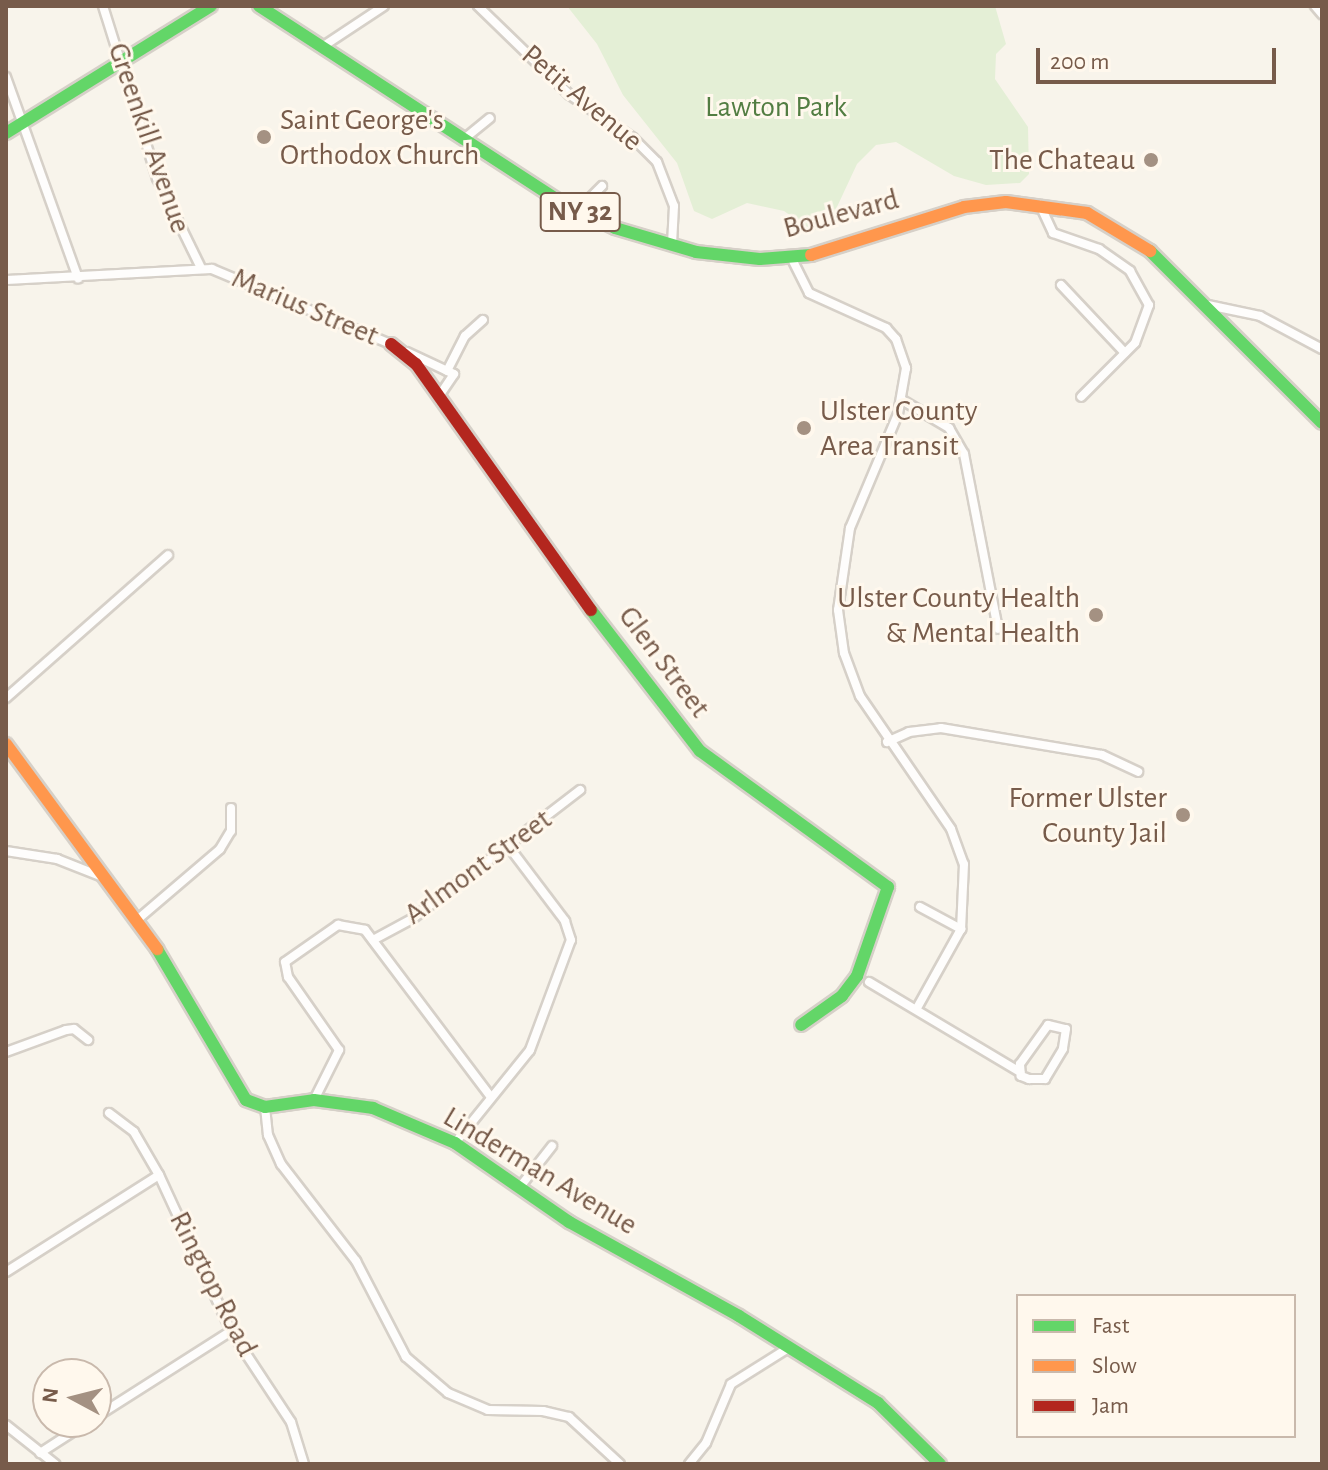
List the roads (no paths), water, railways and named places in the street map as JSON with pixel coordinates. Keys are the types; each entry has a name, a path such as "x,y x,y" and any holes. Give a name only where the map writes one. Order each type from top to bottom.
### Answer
{"street":[{"name":"Greenkill Avenue","path":"103,6 157,178 201,268"},
{"path":"6,133 211,6"},
{"name":"Boulevard","path":"259,6 577,211 671,246 736,258 791,257 964,207 1040,204 1087,213 1123,230 1208,305 1322,423"},
{"path":"322,47 384,6"},
{"name":"Petit Avenue","path":"478,6 570,95 633,138 657,162 670,184 674,206 671,246"},
{"path":"1315,6 1322,14"},
{"path":"6,77 78,278"},
{"path":"464,140 490,118"},
{"path":"577,211 602,186"},
{"path":"1040,204 1053,233 1099,249 1140,281 1149,305 1147,319 1125,353 1081,397"},
{"path":"791,257 804,289 886,328 896,339 906,368 902,400 850,528 839,576 844,653 860,696 887,742 959,847 966,888 961,929 917,1008"},
{"name":"Marius Street","path":"6,280 78,278 201,268 230,274 450,372"},
{"path":"1061,285 1125,353"},
{"path":"1208,305 1260,316 1322,349"},
{"path":"439,396 465,336 483,320"},
{"name":"Glen Street","path":"391,344 416,364 572,585 700,751 750,792 888,887 857,976 842,996 801,1025"},
{"path":"902,400 949,428 960,446 998,629"},
{"path":"6,698 168,555"},
{"path":"887,742 909,732 941,728 1102,755 1138,772"},
{"path":"6,744 137,920 236,1087 246,1100 265,1107 268,1135 281,1164 356,1261 406,1357 448,1393 477,1406 569,1417 620,1464"},
{"name":"Arlmont Street","path":"373,940 412,919 580,790"},
{"path":"137,920 220,849 231,831 231,808"},
{"path":"455,1143 530,1050 572,934 509,847"},
{"path":"6,851 57,859 105,878"},
{"path":"920,907 961,929"},
{"path":"314,1100 339,1050 288,977 285,962 338,925 365,930 491,1097"},
{"path":"869,982 917,1008 1029,1079 1045,1079 1063,1049 1066,1029 1048,1025 1042,1030 1020,1072"},
{"path":"6,1052 66,1030 74,1029 88,1040"},
{"name":"Linderman Avenue","path":"265,1107 314,1100 373,1108 455,1143 579,1227 790,1347 878,1403 940,1464"},
{"name":"Ringtop Road","path":"109,1113 134,1132 159,1175 231,1331 291,1422 304,1464"},
{"path":"520,1187 552,1146"},
{"path":"6,1272 159,1175"},
{"path":"112,1407 231,1331"},
{"path":"689,1464 706,1443 731,1384 790,1347"},
{"path":"6,1425 55,1464"},
{"path":"40,1453 63,1438"}],"place":[{"name":"Saint George's Orthodox Church","path":"264,137"},
{"name":"The Chateau","path":"1151,160"},
{"name":"Ulster County Area Transit","path":"804,428"},
{"name":"Ulster County Health & Mental Health","path":"1096,615"},
{"name":"Former Ulster County Jail","path":"1183,815"}],"park label":[{"name":"Lawton Park","path":"776,107"}]}
